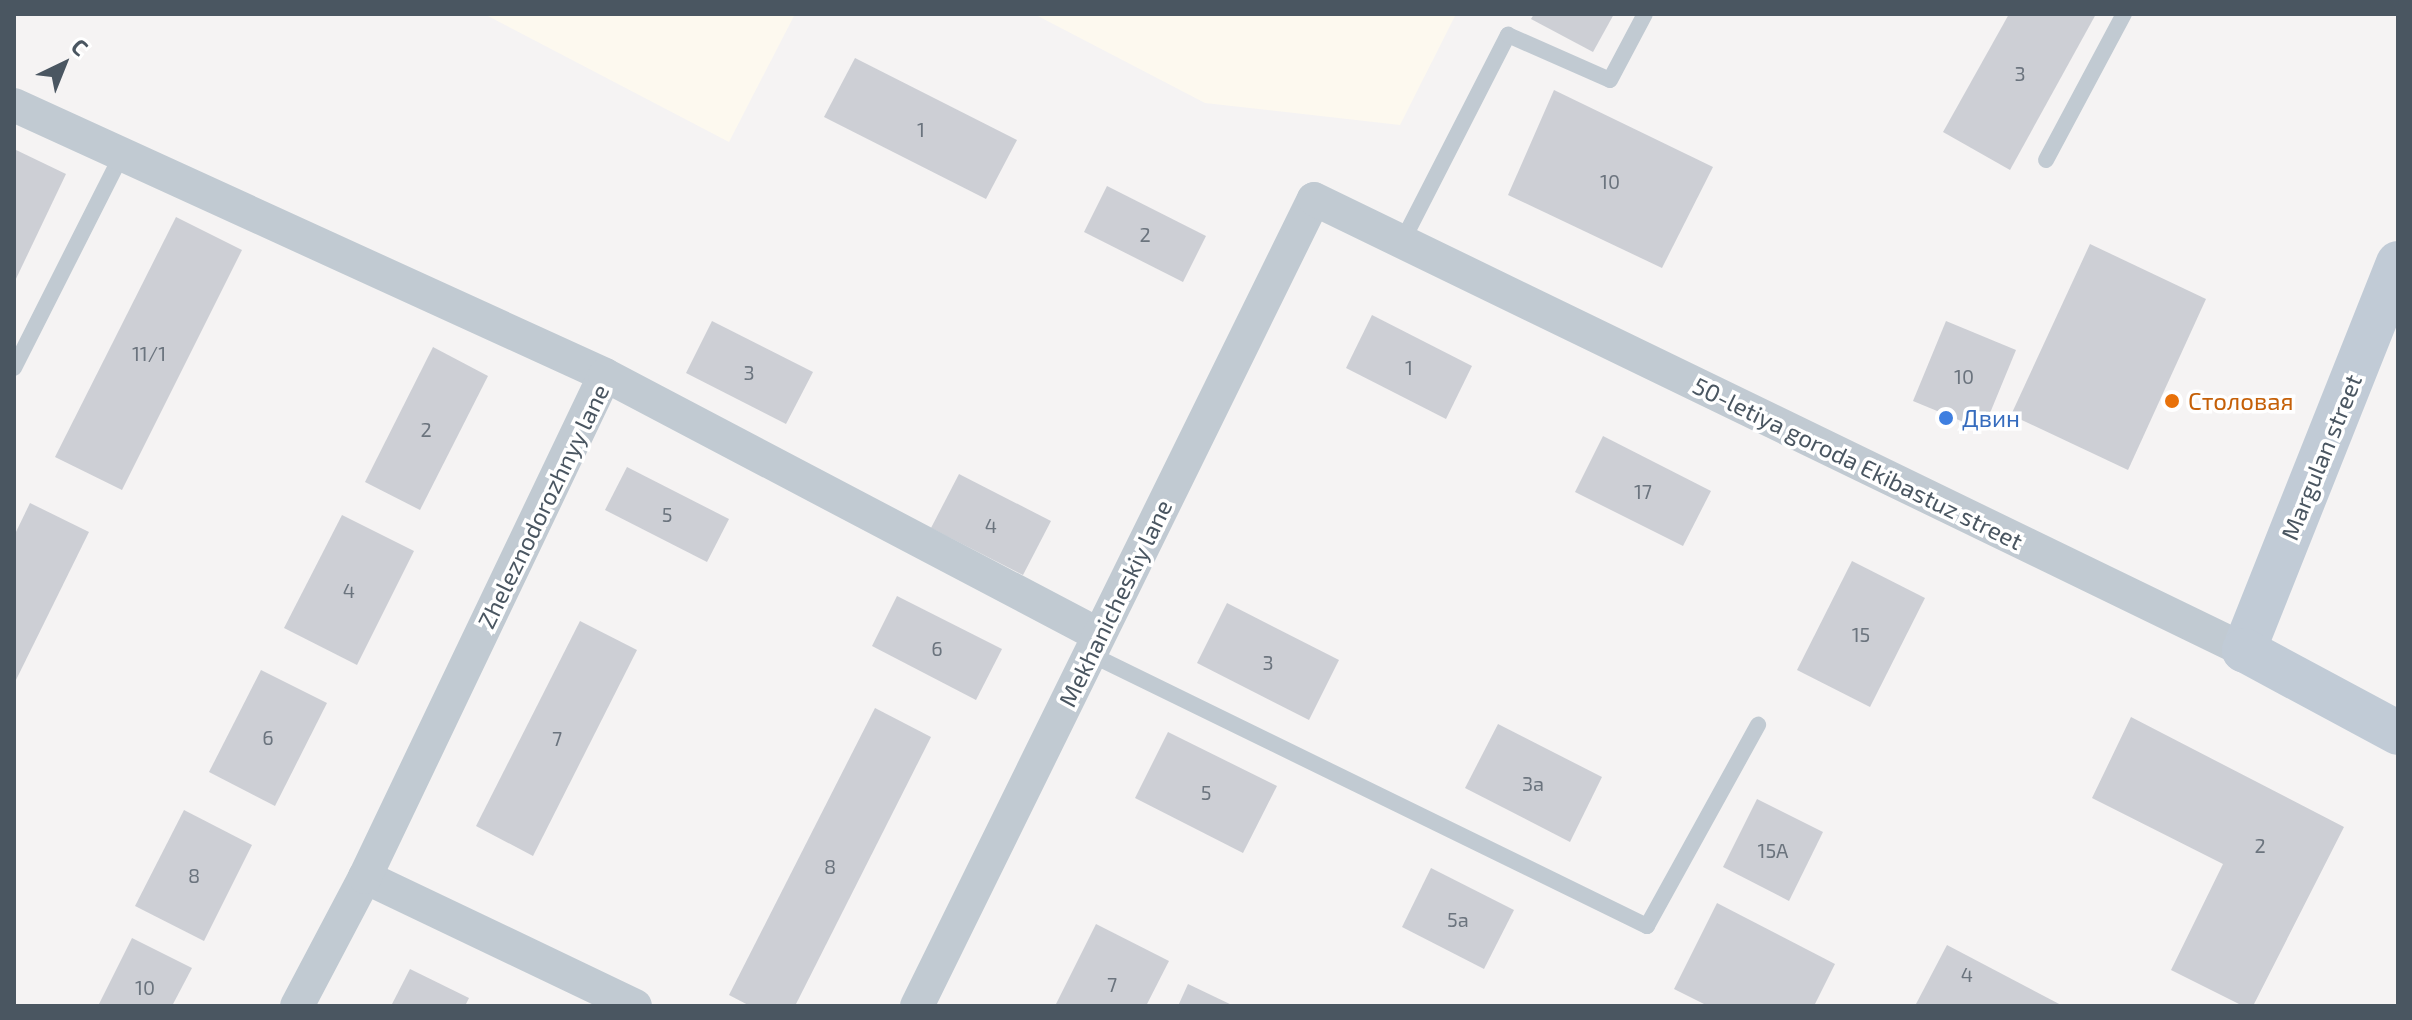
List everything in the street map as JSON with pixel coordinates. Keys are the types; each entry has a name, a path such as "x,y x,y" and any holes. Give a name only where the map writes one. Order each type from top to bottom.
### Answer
{"street":[{"path":"14,105 605,375"},
{"name":"50-letiya goroda Ekibastuz street","path":"1314,199 2244,650 2398,733"},
{"name":"Mekhanicheskiy lane","path":"917,1006 1314,199"},
{"name":"Margulan street","path":"2244,650 2398,263"},
{"name":"Zheleznodorozhnyy lane","path":"297,1006 365,877 605,375 1094,645"},
{"path":"365,877 635,1006"}],"lane":[{"path":"1402,242 1508,35 1610,80 1645,14"},
{"path":"2046,160 2124,14"},
{"path":"14,368 122,154"},
{"path":"1094,645 1647,926 1758,725"}],"shaded area":[{"path":"484,14 795,14 729,142"},
{"path":"1034,14 1456,14 1400,125 1205,103"}],"building":[{"path":"1534,14 1614,14 1593,52 1531,19"},
{"path":"2009,14 2096,14 2010,170 1943,132"},
{"path":"855,58 1017,140 986,199 824,117"},
{"path":"1554,90 1713,167 1662,268 1508,195"},
{"path":"14,149 66,174 14,283"},
{"path":"1107,186 1206,236 1183,282 1084,232"},
{"path":"176,217 242,250 122,490 55,457"},
{"path":"2090,244 2206,299 2128,470 2011,415"},
{"path":"1372,315 1472,366 1446,419 1346,368"},
{"path":"712,321 813,372 786,424 686,373"},
{"path":"1946,321 2016,350 1983,430 1913,401"},
{"path":"433,347 488,376 420,510 365,482"},
{"path":"1603,436 1711,491 1683,546 1575,492"},
{"path":"627,467 729,519 707,562 605,510"},
{"path":"959,474 1051,521 1023,575 931,528"},
{"path":"30,503 89,532 14,684 14,536"},
{"path":"342,515 414,551 357,665 284,628"},
{"path":"1852,561 1925,598 1870,707 1797,670"},
{"path":"897,596 1002,649 976,700 872,646"},
{"path":"1227,603 1339,660 1309,720 1197,663"},
{"path":"580,621 637,650 533,856 476,826"},
{"path":"261,670 327,703 275,806 209,772"},
{"path":"875,708 931,737 795,1006 750,1006 729,995"},
{"path":"2131,717 2344,827 2253,1006 2243,1006 2171,970 2223,864 2092,798"},
{"path":"1498,724 1602,777 1570,842 1465,788"},
{"path":"1168,732 1277,786 1243,853 1135,798"},
{"path":"1757,799 1823,832 1789,901 1723,867"},
{"path":"184,810 252,845 204,941 135,906"},
{"path":"1431,868 1514,910 1484,969 1402,927"},
{"path":"1717,903 1835,964 1814,1006 1708,1006 1674,989"},
{"path":"1096,924 1169,961 1146,1006 1055,1006"},
{"path":"132,938 192,968 172,1006 98,1006"},
{"path":"1947,945 2063,1006 1919,1006 1916,1004"},
{"path":"410,969 469,998 465,1006 391,1006"},
{"path":"1188,984 1234,1006 1178,1006"}],"place":[{"name":"Столовая","path":"2172,401"},
{"name":"Двин","path":"1946,418"}]}
